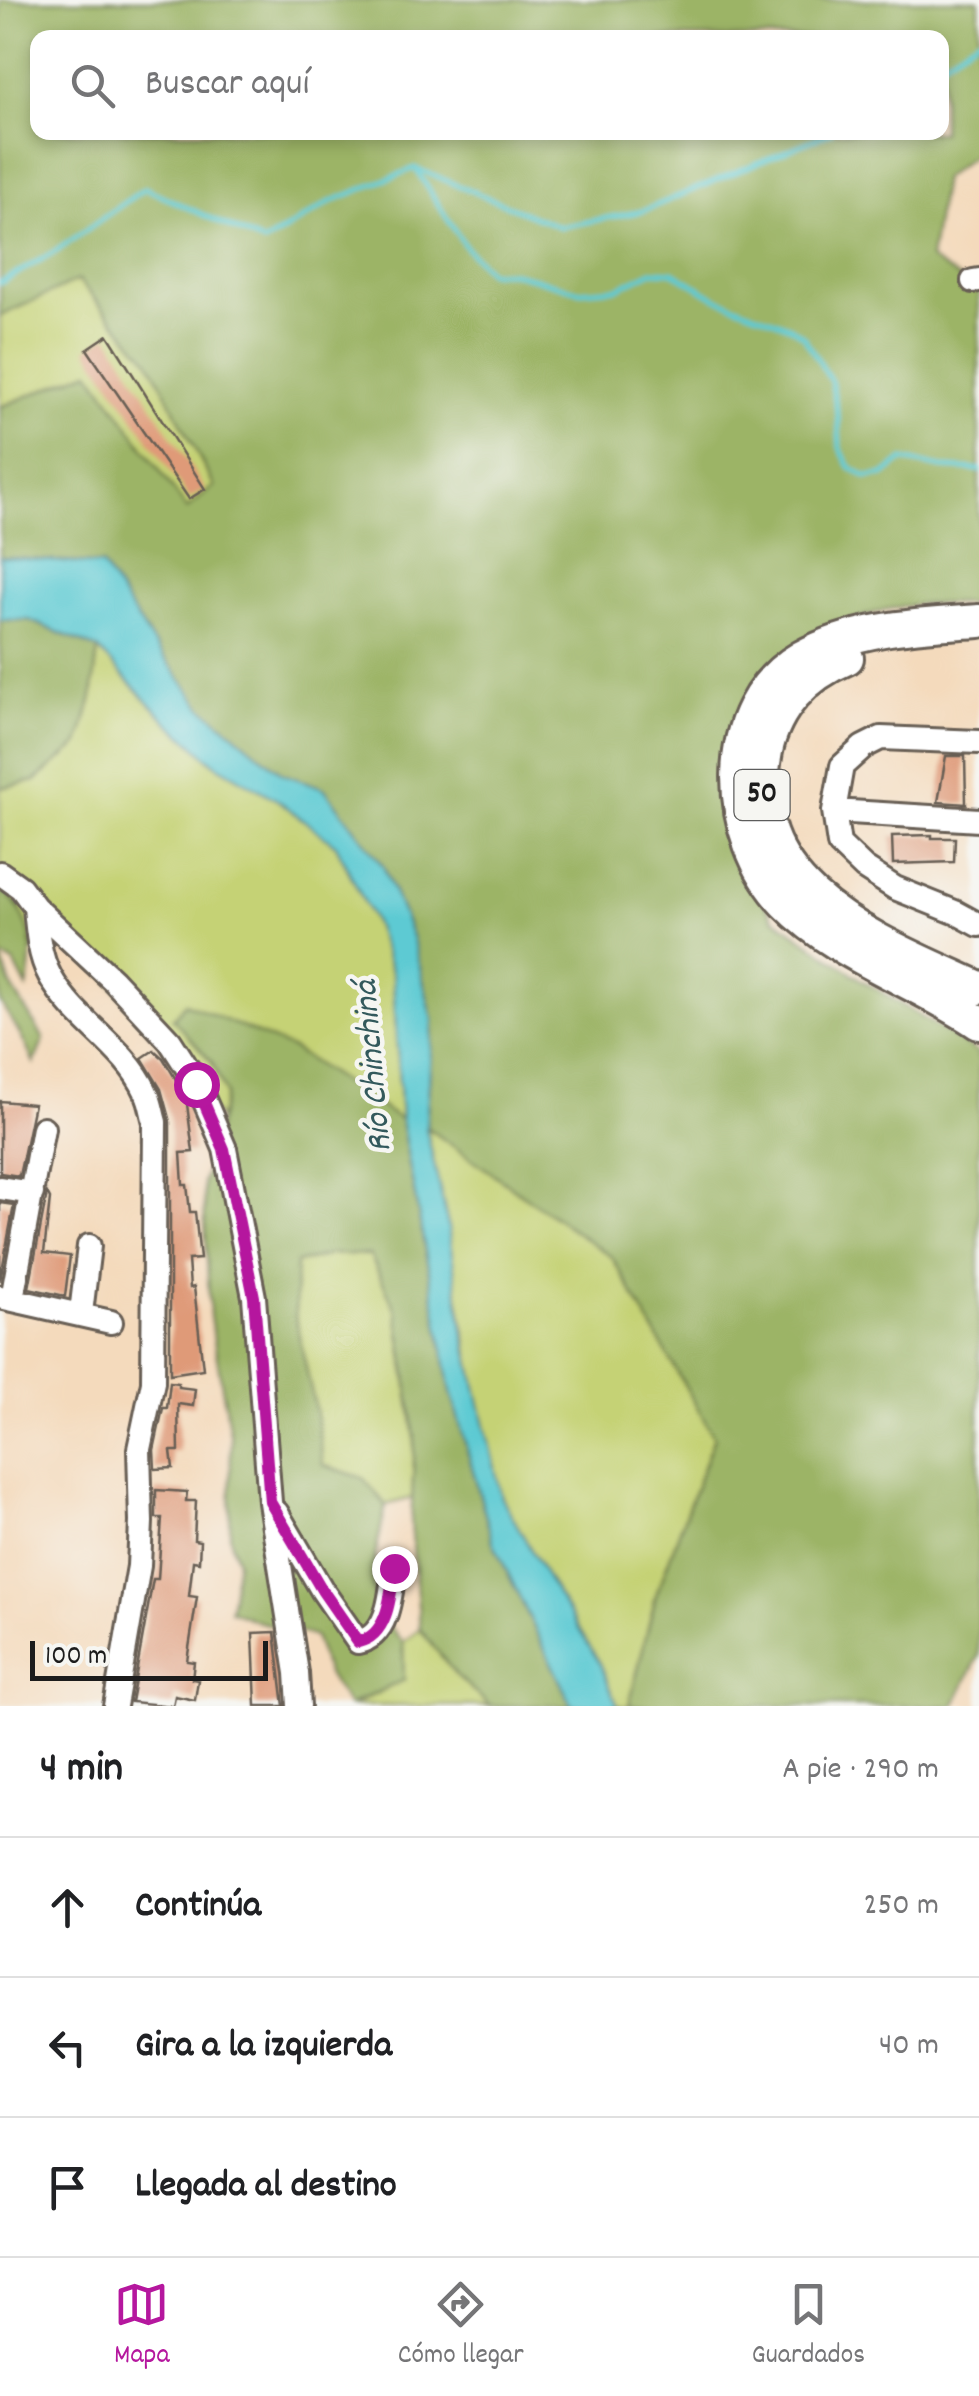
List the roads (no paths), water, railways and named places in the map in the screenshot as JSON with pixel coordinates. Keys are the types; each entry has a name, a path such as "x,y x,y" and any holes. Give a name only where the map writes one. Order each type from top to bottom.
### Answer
{"highway":[{"name":"50","path":"979,621 887,628 802,657 785,669 754,709 737,770 746,838 771,886 789,906 834,939 979,1023"},
{"name":"50","path":"979,641 892,646 857,654 812,678 792,696 775,721 768,741 762,788 770,833 781,857 821,905 855,928 979,988"}],"street":[{"path":"979,742 882,738 842,766 834,811 839,844 864,868 894,888 958,913 979,926"},
{"path":"834,811 979,820"},
{"path":"0,873 21,888 170,1041 196,1084 224,1149 254,1297 270,1502 297,1673 298,1706"},
{"path":"36,907 38,938 49,975 80,1017 133,1070 147,1093 155,1122 152,1382 138,1449 139,1566 116,1706"},
{"path":"44,1128 6,1298 111,1322"},
{"path":"0,1188 32,1193"},
{"path":"81,1313 89,1246"},
{"path":"270,1502 358,1642 373,1634 390,1605 394,1568"}],"water":[{"path":"0,557 102,565 153,643 203,708 283,774 324,788 383,866 412,936 433,1020 426,1128 447,1221 464,1335 502,1498 600,1663 618,1706 572,1706 493,1542 451,1392 401,1120 393,975 375,924 336,845 279,801 215,764 98,649 29,620 0,620"}],"waterway":[{"path":"949,57 979,38"},
{"path":"0,283 56,251 145,188 264,243 332,201 415,168 560,227 643,211 812,140"},
{"path":"417,171 466,248 489,272 511,272 580,291 618,288 652,271 673,272 716,298 791,327 804,337 831,381 840,448 850,467 867,477 884,475 903,460 979,470"}],"water label":[{"name":"Río Chinchiná","path":"375,1066"}]}
